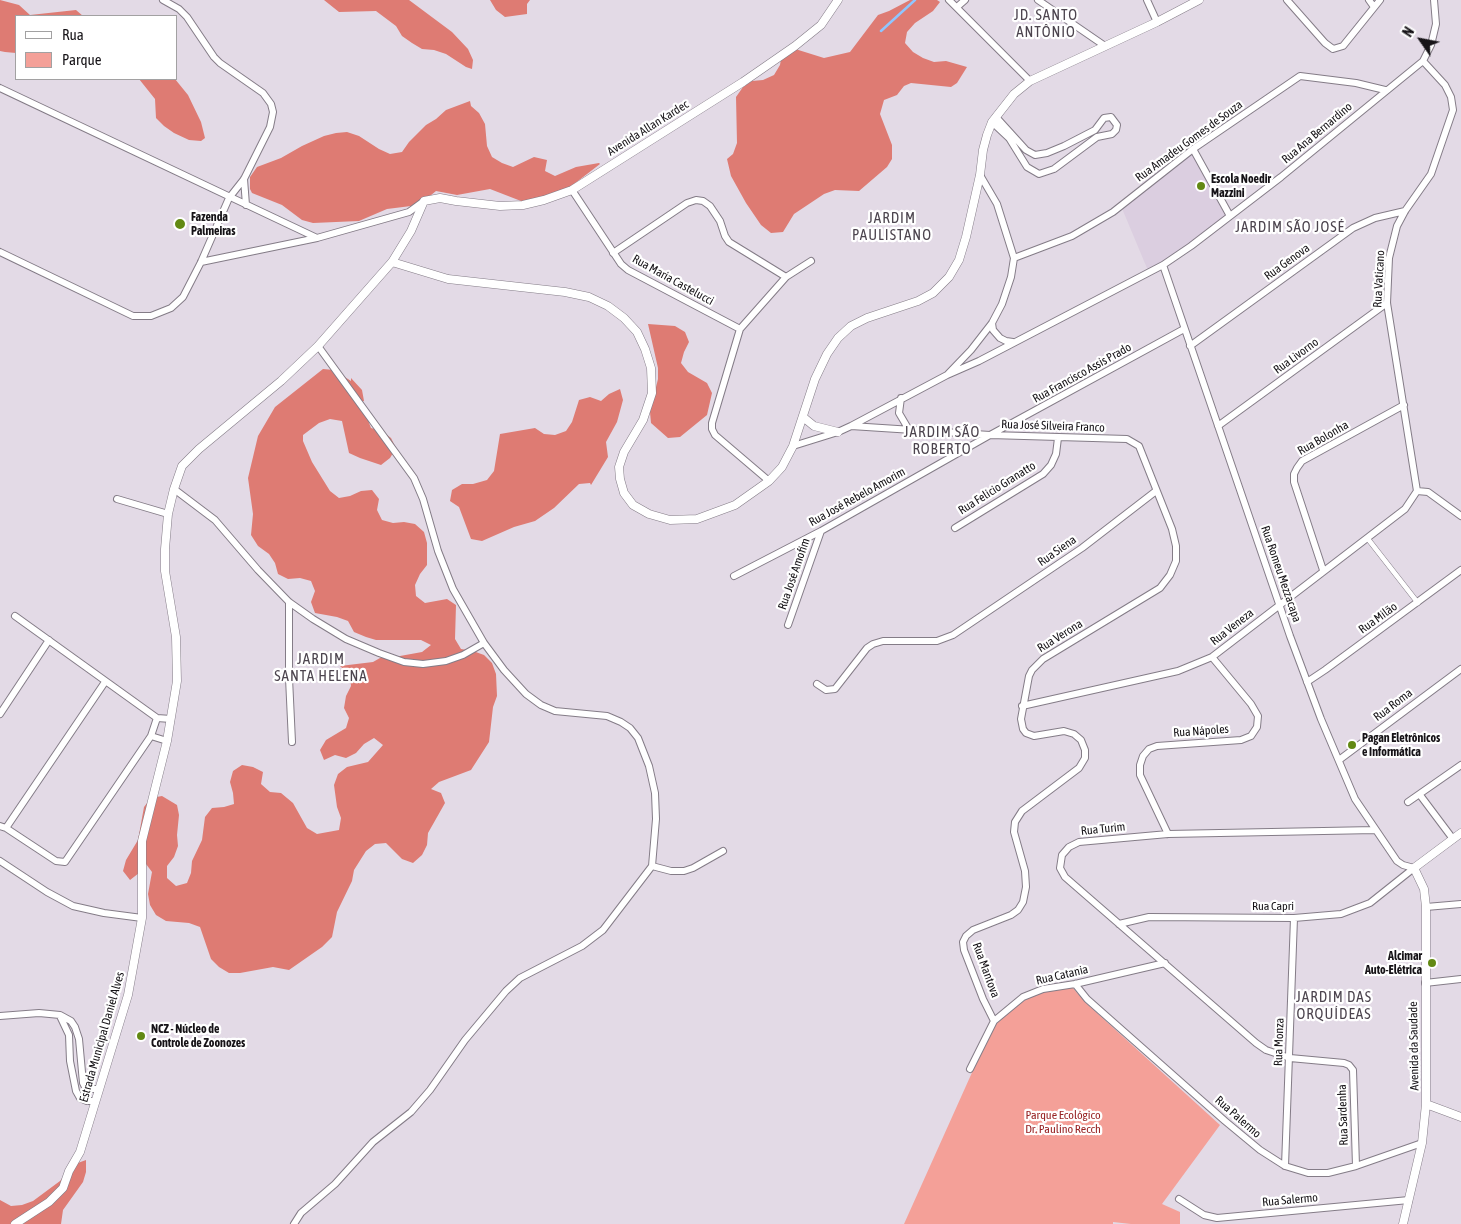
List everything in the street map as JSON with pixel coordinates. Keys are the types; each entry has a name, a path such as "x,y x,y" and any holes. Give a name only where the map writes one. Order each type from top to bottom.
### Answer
{"street":[{"path":"0,252 133,316 151,316 171,308 182,297 229,198 244,179 270,127 273,112 271,104 263,93 220,63 188,18 179,9 163,0"},
{"name":"Avenida Allan Kardec","path":"424,201 440,198 500,206 523,205 572,190 743,82 795,46 821,25 838,0"},
{"path":"949,0 1030,81"},
{"path":"957,7 965,0"},
{"path":"1038,0 1104,46"},
{"path":"1147,0 1157,22"},
{"path":"392,262 448,279 565,292 589,297 608,306 624,318 637,332 646,349 651,368 652,393 643,420 624,452 619,467 624,493 633,505 649,514 670,520 697,519 736,505 769,481 782,466 803,417 815,379 827,354 838,338 851,326 867,318 918,301 932,293 949,277 959,260 966,237 980,175 983,150 994,120 1014,94 1030,81 1157,22 1199,0"},
{"path":"1287,0 1325,43 1333,49 1342,46 1380,0"},
{"path":"1369,0 1374,7"},
{"name":"Rua Ana Bernardino","path":"792,446 838,432 851,426 901,398 980,361 1163,265 1191,246 1281,177 1385,90 1423,61 1431,45 1436,24 1434,0"},
{"name":"Rua Vaticano","path":"1416,491 1387,303 1389,258 1397,226 1405,210 1431,174 1453,110 1451,97 1445,86 1423,61"},
{"name":"Rua Amadeu Gomes de Souza","path":"1014,258 1072,236 1112,212 1193,149 1300,76 1356,83 1385,90"},
{"path":"0,88 317,238"},
{"path":"1108,116 1117,125 1116,130 1112,134 1097,137 1047,172 1040,174 1027,167 1009,138 994,120 1026,150 1034,155 1041,155 1064,146 1095,130 1102,120 1108,116"},
{"path":"1193,149 1230,216"},
{"path":"1027,167 1029,160 1034,155"},
{"path":"947,375 971,350 992,323 1002,304 1011,277 1014,258 997,204 980,175"},
{"path":"244,179 246,205"},
{"name":"Rua Maria Castelucci","path":"572,190 612,253 628,270 740,329"},
{"path":"612,253 687,203 696,200 703,201 710,206 720,221 729,242 786,277"},
{"path":"200,262 317,238 409,212 424,201"},
{"name":"Estrada Municipal Daniel Alves","path":"15,1224 49,1202 63,1188 69,1171 80,1152 128,995 142,918 142,841 167,741 177,681 178,658 176,637 165,571 168,514 182,466 199,449 281,381 318,346 392,262 411,231 424,201"},
{"name":"Rua Genova","path":"1190,346 1353,228 1375,218 1405,210"},
{"path":"769,481 715,435 712,429 713,418 740,329 786,277 811,261"},
{"name":"Rua Romeu Mezzacapa","path":"1163,265 1307,682 1355,799 1397,860 1403,865 1414,868"},
{"name":"Rua Livorno","path":"1218,426 1387,303"},
{"path":"992,323 993,330 1000,338 1014,342"},
{"name":"Rua Francisco Assis Prado","path":"990,435 1184,330"},
{"path":"294,1224 301,1213 335,1184 373,1142 411,1112 506,991 520,978 582,946 603,930 652,866 656,819 655,793 649,766 638,738 630,728 607,716 555,711 541,705 526,694 504,670 484,643 452,589 438,552 423,499 414,478 318,346"},
{"path":"971,350 972,355 980,361"},
{"path":"901,398 899,413 909,430"},
{"name":"Rua Bolonha","path":"1323,570 1294,482 1294,474 1302,461 1404,405"},
{"path":"803,417 814,426 838,432"},
{"name":"Rua José Silveira Franco","path":"851,426 990,435 1127,440 1134,442"},
{"name":"Rua José Rebelo Amorim","path":"734,576 821,531 990,435"},
{"name":"Rua Felicio Granatto","path":"955,528 1043,474 1051,465 1056,454 1058,438"},
{"name":"Rua Verona","path":"1025,871 1014,832 1016,822 1022,811 1079,768 1085,758 1085,750 1081,740 1074,734 1064,731 1034,736 1022,729 1022,706 1029,676 1036,664 1160,588 1170,575 1176,561 1176,546 1172,529 1139,446 1134,442"},
{"path":"174,489 215,520 258,570 290,602 314,620 346,639 379,654 404,662 423,664 446,662 484,643"},
{"name":"Rua Siena","path":"817,684 826,690 835,689 867,648 873,644 883,641 937,641 953,635 1082,548 1156,491"},
{"path":"1416,491 1428,492 1461,516"},
{"name":"Rua Veneza","path":"1022,706 1178,672 1212,657 1405,509 1416,491"},
{"path":"117,500 168,514"},
{"name":"Rua José Amofim","path":"788,625 821,531"},
{"path":"1368,538 1418,603"},
{"name":"Rua Milão","path":"1307,682 1461,570"},
{"path":"290,602 288,678 292,742"},
{"path":"15,616 157,718 171,719"},
{"path":"0,714 49,640"},
{"name":"Rua Nápoles","path":"1168,834 1140,775 1140,765 1143,756 1149,749 1157,746 1241,740 1251,736 1257,727 1258,716 1251,704 1212,657"},
{"name":"Rua Roma","path":"1339,760 1461,669"},
{"path":"105,682 3,827 56,861 65,862 151,736 157,718"},
{"path":"151,736 167,741"},
{"path":"1408,802 1461,765"},
{"path":"1420,795 1453,839"},
{"name":"Rua Turim","path":"1290,1058 1266,1050 1256,1043 1065,877 1060,868 1062,855 1069,847 1079,842 1168,834 1375,830"},
{"path":"1414,868 1461,833"},
{"path":"652,866 670,871 684,871 723,851"},
{"path":"0,861 47,892 73,906 142,918"},
{"name":"Avenida da Saudade","path":"1403,1224 1422,1143 1426,1104 1426,907 1424,889 1414,868"},
{"name":"Rua Capri","path":"1119,924 1148,917 1294,918 1341,914 1370,903 1414,868"},
{"name":"Rua Mantova","path":"994,1021 983,999 964,950 963,942 966,936 973,930 1011,915 1018,910 1023,902 1026,887 1025,871"},
{"path":"1426,907 1461,904"},
{"name":"Rua Monza","path":"1285,1166 1294,918"},
{"name":"Rua Catania","path":"970,1069 994,1021 1023,997 1043,990 1165,963"},
{"path":"1425,982 1461,979"},
{"name":"Rua Palermo","path":"1075,984 1087,999 1225,1121 1260,1150 1285,1166 1308,1173 1328,1173 1356,1166 1422,1143"},
{"path":"0,1016 39,1013 60,1014 75,1027 81,1054 83,1083 86,1089 99,1089"},
{"path":"60,1014 69,1035 72,1077 76,1091 80,1098 87,1101 95,1101"},
{"name":"Rua Sardenha","path":"1290,1058 1350,1065 1353,1070 1356,1166"},
{"path":"1426,1104 1461,1117"},
{"name":"Rua Salermo","path":"1179,1200 1204,1215 1217,1218 1409,1200"}],"shaded area":[{"path":"0,0 19,5 30,15 15,15 15,53 0,51"},
{"path":"324,0 409,0 452,32 468,49 473,60 472,69 446,54 422,49 412,43 402,36 396,26 376,11 339,12"},
{"path":"490,0 530,0 527,4 527,14 505,17 496,10"},
{"path":"910,0 937,0 940,2 933,11 915,23 907,32 905,43 913,52 923,58 934,62 946,61 967,67 957,83 951,87 911,83 904,86 897,95 884,100 880,114 892,145 892,159 887,167 859,191 835,190 824,194 794,214 783,232 771,233 761,225 731,176 727,159 733,154 737,143 736,97 743,87 752,81 763,80 774,75 780,65 782,53 792,48 824,58 850,52 878,15"},
{"path":"76,10 82,15 30,15"},
{"path":"140,80 176,80 188,95 201,122 205,138 201,141 189,140 164,126 156,118 155,99"},
{"path":"470,101 471,106 479,113 485,124 487,146 492,157 502,163 513,167 534,157 547,160 545,171 555,176 576,167 600,164 561,194 536,203 521,201 490,189 457,195 436,191 419,205 387,209 359,221 313,223 302,220 282,205 252,193 250,189 250,177 257,167 281,158 324,136 336,133 347,132 359,136 390,154 402,152 426,125 446,110"},
{"path":"1193,149 1230,216 1149,273 1121,206"},
{"path":"648,324 675,326 685,332 689,342 681,363 688,372 707,383 712,393 707,415 680,437 668,438 651,423 650,412 658,379 658,368"},
{"path":"323,369 334,370 351,381 351,378 362,390 364,401 361,402 371,428 382,431 391,438 396,448 390,458 381,465 360,458 349,453 342,421 330,419 319,423 303,435 303,441 312,462 330,491 339,498 361,491 372,490 379,499 377,510 382,520 393,523 415,524 424,532 427,543 427,565 415,585 416,596 425,603 447,599 456,605 455,639 461,649 484,655 492,663 496,674 497,696 493,707 489,742 471,770 439,782 431,789 441,793 445,803 428,833 427,845 422,855 413,863 402,859 386,843 375,844 366,851 354,870 352,881 337,912 332,937 322,947 289,970 273,967 229,973 211,959 200,927 189,923 166,921 156,915 150,905 148,894 152,872 146,864 130,880 123,871 126,860 138,840 144,807 151,798 162,796 177,805 179,815 178,846 174,857 167,866 167,878 176,886 187,883 191,873 192,861 202,840 205,817 212,808 234,804 230,782 233,771 242,765 253,767 263,772 261,784 270,792 281,793 293,803 307,828 317,834 339,830 341,818 337,807 334,785 338,774 347,767 368,762 383,745 374,738 364,744 356,753 346,758 335,755 324,760 320,750 326,740 346,728 349,718 344,708 346,696 351,686 350,675 340,666 373,662 380,658 422,652 431,645 421,640 376,640 354,632 348,621 315,613 311,602 315,591 311,581 300,578 288,579 278,574 275,563 269,554 258,546 251,535 253,514 248,478 258,436 275,407"},
{"path":"620,389 623,400 617,422 606,442 608,457 591,485 590,483 579,484 554,508 535,521 514,527 482,541 471,539 459,507 450,501 452,490 462,484 473,484 487,480 494,471 500,434 535,428 544,434 555,435 566,431 572,422 579,400 590,397 601,401 609,394"},
{"path":"86,1160 86,1172 83,1182 63,1210 61,1224 0,1224 0,1200 11,1206 33,1201 60,1181 75,1164"}],"green space":[{"name":"Parque Ecológico Dr. Paulino Recch","path":"1072,987 1086,1003 1220,1125 1162,1204 1180,1212 1180,1224 1113,1222 1113,1224 904,1224 992,1028 1016,1005 1039,993"}],"waterway":[{"path":"881,31 915,0"}],"place":[{"name":"Escola Noedir Mazzini","path":"1201,186"},
{"name":"Fazenda Palmeiras","path":"180,224"},
{"name":"Pagan Eletrônicos e Informática","path":"1352,745"},
{"name":"Alcimar Auto-Elétrica","path":"1432,963"},
{"name":"NCZ - Núcleo de Controle de Zoonozes","path":"141,1036"}],"district":[{"name":"JD. SANTO ANTÔNIO","path":"1046,24"},
{"name":"JARDIM PAULISTANO","path":"892,226"},
{"name":"JARDIM SÃO JOSÉ","path":"1290,227"},
{"name":"JARDIM SÃO ROBERTO","path":"942,440"},
{"name":"JARDIM SANTA HELENA","path":"321,668"},
{"name":"JARDIM DAS ORQUÍDEAS","path":"1334,1006"}]}
